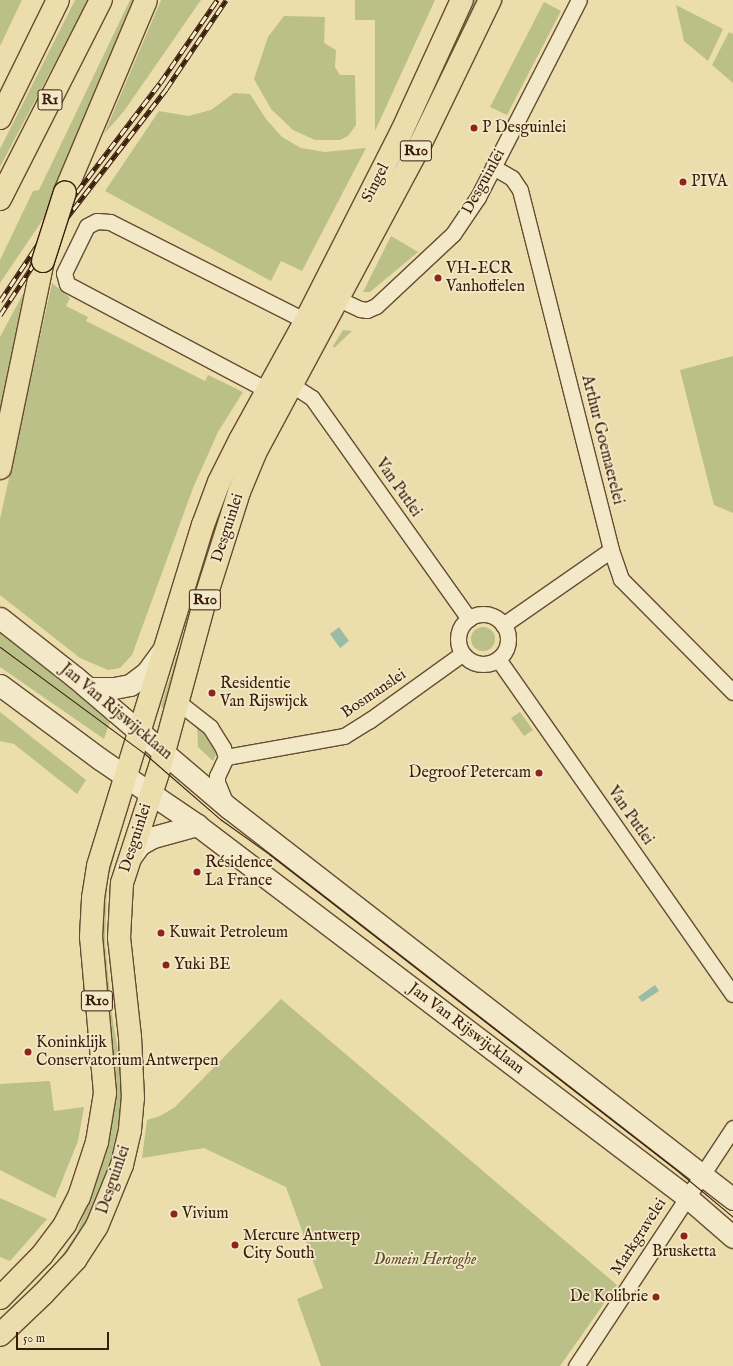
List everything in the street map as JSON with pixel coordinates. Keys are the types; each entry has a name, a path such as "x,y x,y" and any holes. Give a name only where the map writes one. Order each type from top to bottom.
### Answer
{"main road":[{"name":"R1","path":"0,118 58,0"},
{"name":"R1","path":"0,199 101,0"},
{"path":"0,468 43,261 65,192 146,0"},
{"name":"Singel","path":"330,295 462,0"},
{"name":"Singel","path":"330,295 456,74 490,0"},
{"name":"Desguinlei","path":"0,1298 42,1255 65,1224 79,1197 97,1142 105,1093 105,1070 94,968 92,898 98,866 163,650 219,482 267,390 314,325 330,295"},
{"name":"Desguinlei","path":"0,1335 43,1294 75,1260 97,1226 122,1165 130,1130 132,1098 130,1037 119,938 119,909 128,859 151,793 178,702 207,593 239,492 256,451 292,385 314,325"},
{"name":"Jan Van Rijswijcklaan","path":"0,618 88,688 229,808 702,1174 733,1200"},
{"name":"Desguinlei","path":"88,688 114,688 130,685 147,672 163,650"},
{"name":"Jan Van Rijswijcklaan","path":"0,685 125,775 197,824 687,1196 733,1237"},
{"path":"128,859 139,845 153,837 197,824"}],"street":[{"name":"Desguinlei","path":"330,295 360,309 367,310 376,306 453,234 478,197 579,0"},
{"name":"Arthur Goemaerelei","path":"493,168 512,178 520,190 611,550 621,579 733,692"},
{"path":"267,390 67,284 64,273 87,226 97,221 110,222 314,325"},
{"name":"Van Putlei","path":"292,385 312,398 469,619"},
{"path":"503,625 611,550"},
{"path":"475,615 490,616 503,625 506,631 506,647 498,659 491,663 475,663 462,654 458,643 459,631 469,619 475,615"},
{"name":"Bosmanslei","path":"226,757 344,736 366,723 462,654"},
{"name":"Van Putlei","path":"498,659 733,994"},
{"path":"178,702 210,727 220,740 226,757"},
{"name":"Jan Van Rijswijcklaan","path":"226,757 217,776 217,782 229,808"},
{"name":"Markgravelei","path":"576,1366 733,1128"}],"green space":[{"path":"0,0 22,0 0,46"},
{"path":"75,0 88,0 0,167 0,149"},
{"path":"130,0 139,0 48,212 0,283 0,260 33,191 39,190"},
{"path":"161,0 201,0 124,111 104,134"},
{"path":"355,0 435,0 375,131 375,20 355,20"},
{"path":"470,0 481,0 410,142 415,126"},
{"path":"544,2 561,11 507,115 490,107"},
{"path":"676,5 723,29 708,61 684,41"},
{"path":"284,16 325,17 324,43 336,50 335,67 340,75 355,75 356,125 348,136 340,140 315,140 293,130 271,109 254,79 268,37"},
{"path":"729,32 733,34 733,83 712,65"},
{"path":"234,93 250,94 266,119 282,137 301,148 325,152 366,148 302,271 281,261 271,281 105,191 159,111 188,116 211,110"},
{"path":"391,236 418,252 370,292 363,292"},
{"path":"52,283 70,298 66,306 88,317 86,321 205,381 208,375 243,392 218,432 193,488 132,655 120,668 108,670 80,658 0,595 0,519"},
{"path":"24,292 13,354 0,426 0,337"},
{"path":"343,330 352,331 334,348 333,346"},
{"path":"733,356 733,513 714,505 680,370"},
{"path":"237,461 168,713 161,706 206,563 221,504"},
{"path":"0,627 112,716 104,739 0,667"},
{"path":"483,627 488,628 494,634 494,644 488,650 483,651 478,650 472,644 471,639 472,634 478,628"},
{"path":"0,712 86,780 77,794 14,744 0,741"},
{"path":"520,712 533,730 524,736 511,718"},
{"path":"197,722 219,749 213,761 198,747"},
{"path":"113,841 118,842 107,884 105,942 112,1015 122,1075 119,1130 114,1155 93,1214 70,1250 0,1323 0,1319 56,1264 77,1233 105,1153 100,919"},
{"name":"Domein Hertoghe","path":"281,999 617,1285 560,1366 321,1366 297,1299 323,1288 286,1187 204,1148 142,1158 147,1120 160,1116 175,1107"},
{"path":"50,1081 54,1111 84,1107 78,1141 55,1198 0,1170 0,1084"},
{"path":"0,1198 47,1219 10,1261 0,1257"}],"shaded area":[{"path":"339,627 349,641 340,648 330,634"},
{"path":"655,985 659,991 642,1002 638,997"}],"tram line":[{"path":"0,647 145,754 220,819 269,854 674,1168 733,1217"}],"railway":[{"path":"0,301 44,235 160,83 217,0"},
{"path":"0,315 51,238 166,89 226,0"}],"place":[{"name":"P Desguinlei","path":"474,128"},
{"name":"PIVA","path":"683,182"},
{"name":"VH-ECR Vanhoffelen","path":"438,278"},
{"name":"Residentie Van Rijswijck","path":"212,693"},
{"name":"Degroof Petercam","path":"539,773"},
{"name":"Résidence La France","path":"197,872"},
{"name":"Kuwait Petroleum","path":"161,933"},
{"name":"Yuki BE","path":"166,965"},
{"name":"Koninklijk Conservatorium Antwerpen","path":"28,1052"},
{"name":"Vivium","path":"174,1214"},
{"name":"Brusketta","path":"684,1236"},
{"name":"Mercure Antwerp City South","path":"235,1245"},
{"name":"De Kolibrie","path":"656,1297"}]}
